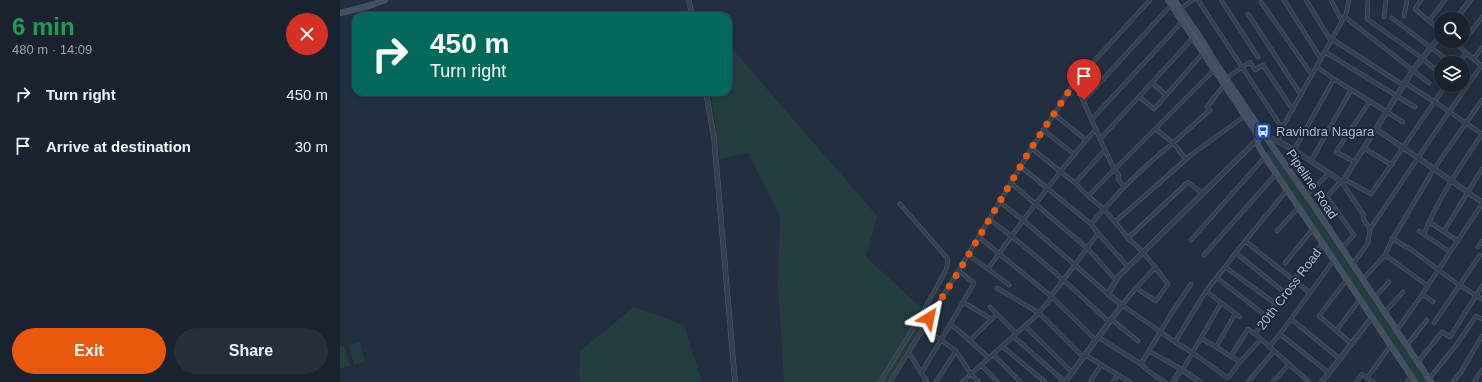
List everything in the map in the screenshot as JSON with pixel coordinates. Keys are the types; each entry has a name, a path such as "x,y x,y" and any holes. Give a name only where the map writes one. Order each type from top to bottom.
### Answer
{"main road":[{"path":"340,13 385,0"},
{"name":"Pipeline Road","path":"1168,0 1180,10 1200,37 1219,68 1224,81 1244,116 1257,134 1258,146 1413,380"},
{"name":"Pipeline Road","path":"1172,3 1182,22 1214,70 1266,136 1430,380"}],"street":[{"path":"689,0 691,12"},
{"path":"891,381 922,328 959,271 1031,148 1075,82 1150,0"},
{"path":"1198,0 1282,128"},
{"path":"1222,0 1258,57"},
{"path":"1284,0 1321,59"},
{"path":"1306,0 1332,40 1435,102 1482,134 1451,181 1428,222 1424,234"},
{"path":"1330,0 1343,19 1429,83"},
{"path":"1278,141 1282,128 1343,19 1349,0"},
{"path":"1368,0 1367,19 1422,58 1434,68"},
{"path":"1384,16 1386,0"},
{"path":"1404,16 1407,0"},
{"path":"1421,0 1415,9 1434,25"},
{"path":"1429,21 1445,0"},
{"path":"1461,12 1469,0"},
{"path":"1180,10 1190,1"},
{"path":"1261,2 1312,75"},
{"path":"1084,100 1172,3"},
{"path":"1248,14 1301,95"},
{"path":"1470,33 1482,17"},
{"path":"1392,18 1443,56"},
{"path":"1092,119 1182,22"},
{"path":"1100,139 1193,38"},
{"path":"1316,209 1343,180 1413,70 1434,43"},
{"path":"1353,264 1368,243 1370,229 1419,158 1449,111 1482,65 1462,48"},
{"path":"1474,58 1482,48"},
{"path":"1325,52 1415,107"},
{"path":"1140,97 1154,109 1203,53"},
{"path":"1090,224 1124,187 1210,110 1207,107 1224,81 1250,62 1255,70 1263,65 1292,110"},
{"path":"1317,66 1334,79 1403,122"},
{"path":"1088,196 1214,70"},
{"path":"1294,150 1334,79"},
{"path":"1075,82 1105,150 1114,169 1119,175 1118,179 1124,187"},
{"path":"1152,83 1166,95"},
{"path":"1311,161 1351,90"},
{"path":"1108,294 1116,280 1128,267 1258,139 1266,136 1278,141 1329,173 1371,194 1441,92"},
{"path":"707,96 714,138 735,382"},
{"path":"1363,279 1385,255 1392,238 1434,169 1482,100"},
{"path":"1355,162 1336,152 1370,101"},
{"path":"1054,114 1086,140"},
{"path":"1115,222 1186,159 1244,116"},
{"path":"988,269 1061,170 1096,129"},
{"path":"1156,129 1173,143 1186,159"},
{"path":"1376,129 1482,203 1428,286 1397,330"},
{"path":"1043,130 1074,154"},
{"path":"1031,148 1061,170 1104,209 1128,238 1143,252 1168,284 1156,301 1136,288"},
{"path":"1364,148 1392,165"},
{"path":"1075,183 1105,150"},
{"path":"1191,240 1265,157"},
{"path":"1020,166 1048,187 1090,224 1128,267"},
{"path":"1444,231 1482,169"},
{"path":"1307,195 1329,173"},
{"path":"1204,255 1276,174"},
{"path":"1343,180 1370,229"},
{"path":"1128,238 1188,182 1202,193"},
{"path":"1011,183 1087,248 1116,280"},
{"path":"1175,342 1206,291 1287,190"},
{"path":"1327,197 1354,235 1342,248"},
{"path":"1000,202 1122,305 1159,332 1193,353 1228,378 1261,339"},
{"path":"880,382 920,319 946,270 948,259 900,204"},
{"path":"1277,231 1299,207"},
{"path":"989,220 1012,236 1110,321 1138,341"},
{"path":"1428,222 1458,240"},
{"path":"1285,263 1313,229"},
{"path":"1419,231 1450,252"},
{"path":"962,382 1039,313 1098,233"},
{"path":"979,237 1052,297 1097,339 1141,364 1165,382"},
{"path":"1392,238 1409,248 1482,300"},
{"path":"1478,247 1482,241"},
{"path":"1245,242 1310,293"},
{"name":"20th Cross Road","path":"1255,334 1284,292 1323,244"},
{"path":"1236,253 1284,292"},
{"path":"968,255 1009,285"},
{"path":"1385,255 1428,286"},
{"path":"1434,323 1480,255"},
{"path":"1269,347 1334,260"},
{"path":"1225,267 1276,304"},
{"path":"990,307 1015,334 1065,382 1122,305 1156,268"},
{"path":"921,373 974,283 959,271"},
{"path":"1217,278 1266,316"},
{"path":"1347,279 1319,316 1352,344"},
{"path":"1375,297 1389,282"},
{"path":"1141,364 1159,332 1191,284"},
{"path":"1418,362 1442,332 1450,337 1482,286"},
{"path":"997,288 1039,313 1084,356 1130,382"},
{"path":"1206,291 1240,317"},
{"path":"1385,312 1403,292"},
{"path":"1422,294 1433,302"},
{"path":"1336,331 1360,299"},
{"path":"963,302 991,319"},
{"path":"1173,382 1193,353 1221,303"},
{"path":"970,340 997,314"},
{"path":"1216,347 1236,314"},
{"path":"1430,380 1476,316 1482,319"},
{"path":"1322,382 1372,317"},
{"path":"1290,319 1340,359"},
{"path":"1407,345 1427,320"},
{"path":"950,324 970,340 988,358"},
{"path":"1025,326 1072,372"},
{"path":"922,328 956,351 971,374 979,382"},
{"path":"1231,356 1248,329 1309,382"},
{"path":"1280,334 1329,373"},
{"path":"1453,382 1462,372 1482,336"},
{"path":"1201,338 1240,362"},
{"path":"1367,378 1390,345"},
{"path":"1002,346 1045,382"},
{"path":"936,382 956,351"},
{"path":"1248,382 1274,351"},
{"path":"1149,352 1182,370 1196,381"},
{"path":"908,353 927,382"},
{"path":"993,354 1020,382"},
{"path":"1273,382 1289,364"},
{"path":"981,365 998,382"},
{"path":"1090,382 1101,365"},
{"path":"1474,382 1482,370"},
{"path":"1356,382 1362,374 1373,382"},
{"path":"1113,382 1117,375"},
{"path":"1300,382 1304,378"},
{"path":"1408,382 1413,380"}],"green space":[{"path":"732,49 877,216 866,257 928,314 888,382 784,382 778,285 780,216 748,153 720,159 712,96 732,96"},
{"path":"1273,146 1431,382 1418,382 1264,154"},
{"path":"634,307 684,325 702,382 581,382 579,378 580,351"},
{"path":"360,342 365,362 354,365 349,345"},
{"path":"344,346 350,366 340,369 340,347"}],"place":[{"name":"Ravindra Nagara","path":"1263,131"}],"route":[{"path":"929,318 959,271 1030,150 1075,82 1084,100"}]}
